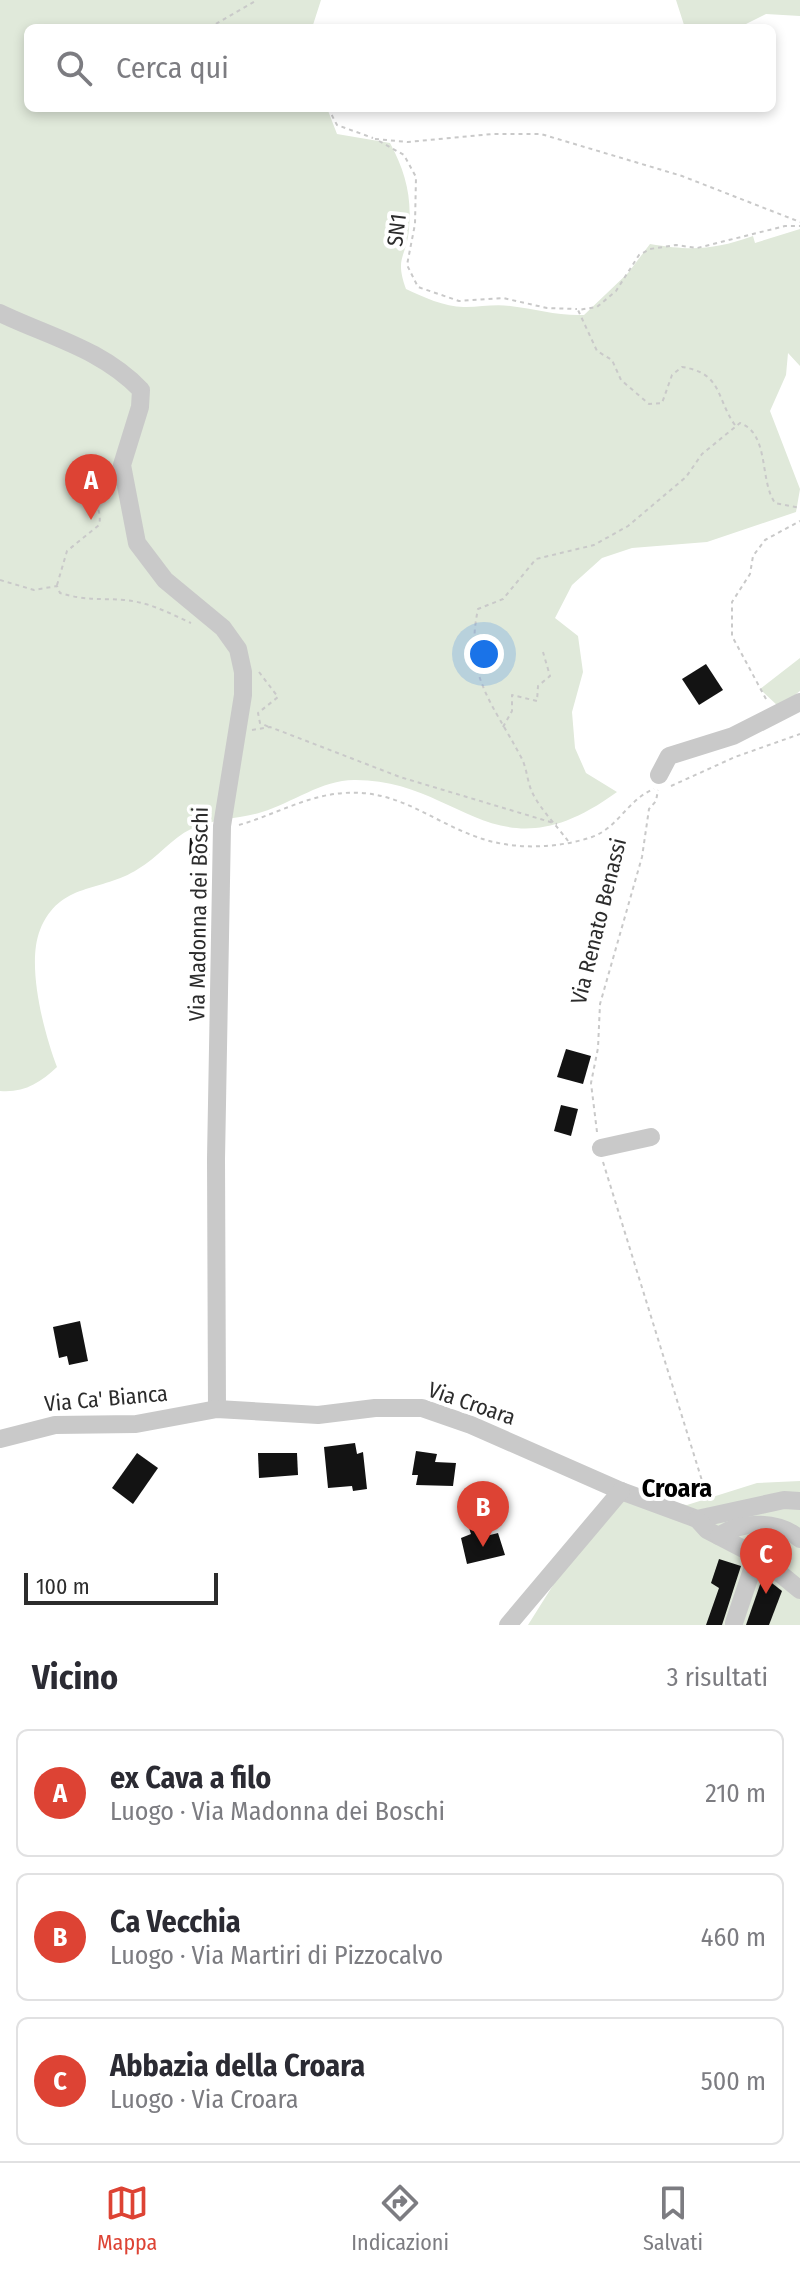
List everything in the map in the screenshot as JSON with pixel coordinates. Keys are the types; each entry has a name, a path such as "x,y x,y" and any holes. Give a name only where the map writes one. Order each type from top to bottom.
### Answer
{"street":[{"name":"Via Madonna dei Boschi","path":"0,313 96,353 123,372 141,390 140,407 127,442 122,473 137,543 149,564 223,628 238,649 241,664 243,695 222,826 216,1174 217,1409"},
{"path":"658,782 669,756 733,736 800,702"},
{"path":"601,1148 651,1137"},
{"name":"Via Croara","path":"217,1409 318,1415 375,1408 422,1408 471,1425 621,1491 705,1517 707,1530 757,1555 800,1590"},
{"name":"Via Ca' Bianca","path":"0,1439 55,1425 136,1424 217,1409"},
{"path":"508,1625 621,1491"},
{"path":"705,1517 784,1500 800,1501"},
{"path":"719,1536 728,1530 760,1525 792,1532 800,1539"},
{"path":"734,1623 757,1555"}],"path":[{"path":"216,24 257,0"},
{"name":"SN1","path":"330,112 337,125 375,139 404,155 416,177 415,224 407,265 418,287 459,301 503,298 547,308 578,310"},
{"path":"375,139 408,142 492,134 541,134 682,176 800,224"},
{"path":"735,426 728,415 722,393 706,375 695,369 682,367 672,375 662,403 649,404 621,380 612,360 597,351 578,310 597,307 616,291 639,255 650,249 676,245 697,248 718,240 800,224"},
{"path":"568,841 532,792 521,757 476,675 474,638 478,609 503,599 536,559 594,545 628,526 686,477 702,454 740,423 751,429 764,459 767,492 775,503 800,508"},
{"path":"122,473 107,476 96,492 94,503 101,518 99,525 67,551 57,586 60,593 88,601 123,600 156,606 193,624"},
{"path":"774,716 732,636 732,602 750,574 753,556 765,540 800,521"},
{"path":"0,580 34,590 57,586"},
{"path":"503,728 512,711 512,695 537,701 538,686 550,676 543,652"},
{"path":"241,664 254,662 278,697 258,713 260,723 400,777 558,825"},
{"path":"235,732 270,727"},
{"path":"222,826 235,827 317,798 346,793 396,799 475,837 511,847 568,841 593,837 608,828 636,797 658,782 800,734"},
{"name":"Via Renato Benassi","path":"658,782 600,1004 598,1048 591,1083 606,1177 705,1517"}],"green space":[{"path":"0,0 321,0 313,24 24,24 24,112 329,112 337,134 390,143 400,164 408,194 408,238 401,263 406,289 443,304 459,307 504,305 584,315 628,273 650,244 702,248 753,236 755,243 800,229 800,366 788,353 786,375 770,411 800,489 796,512 707,542 632,548 602,558 572,585 555,618 578,636 583,672 572,712 575,748 586,773 617,792 575,817 539,828 508,827 391,784 342,781 262,812 191,829 138,869 124,877 70,895 48,914 36,945 36,980 42,1018 57,1067 31,1086 0,1091"},
{"path":"676,0 800,0 800,16 766,14 746,24 684,24"},
{"path":"800,658 800,691 779,707 760,689"},
{"path":"800,1481 800,1625 528,1625 618,1482 658,1501 687,1505 757,1483"}],"building":[{"path":"706,664 723,690 699,705 682,679"},
{"path":"190,838 210,838 209,857 189,857"},
{"path":"566,1049 591,1056 583,1084 557,1077"},
{"path":"561,1105 578,1109 571,1136 554,1131"},
{"path":"80,1321 88,1361 69,1365 67,1356 59,1358 53,1327"},
{"path":"355,1443 357,1454 363,1452 367,1489 353,1491 352,1486 328,1488 324,1447"},
{"path":"416,1451 437,1454 435,1462 456,1463 453,1486 416,1485 418,1475 412,1475"},
{"path":"137,1453 158,1468 133,1504 112,1488"},
{"path":"258,1453 297,1453 298,1475 259,1478"},
{"path":"486,1521 490,1535 498,1533 505,1555 467,1564 461,1538 471,1534 468,1525"},
{"path":"719,1559 741,1566 722,1625 706,1625 719,1588 711,1583"},
{"path":"763,1576 782,1591 769,1625 746,1625"}],"place":[{"name":"ex Cava a filo","path":"91,520"},
{"name":"Ca Vecchia","path":"483,1547"},
{"name":"Abbazia della Croara","path":"766,1594"}],"district":[{"name":"Croara","path":"677,1488"}]}
